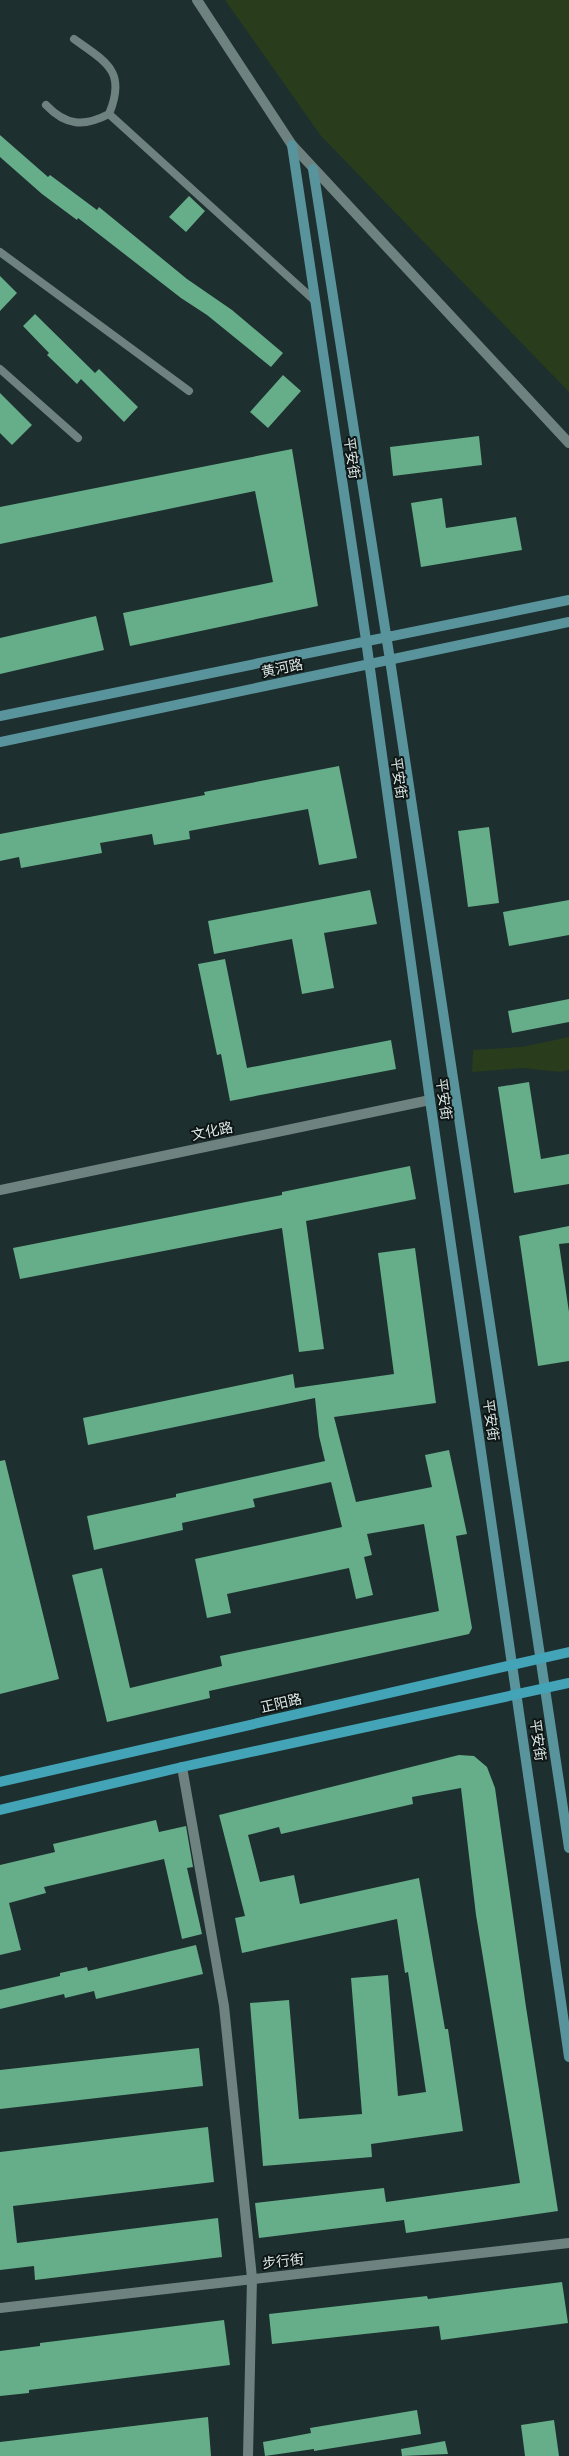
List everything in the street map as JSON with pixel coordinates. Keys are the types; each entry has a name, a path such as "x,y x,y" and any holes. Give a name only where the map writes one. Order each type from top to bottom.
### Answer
{"main road":[{"name":"平安街","path":"292,145 366,640 430,1100 569,2057"},
{"name":"平安街","path":"313,169 390,660 569,1848"},
{"name":"黄河路","path":"0,716 366,640 569,600"},
{"name":"黄河路","path":"0,742 569,622"},
{"name":"正阳路","path":"0,1782 569,1652"},
{"path":"0,1810 182,1767 569,1683"}],"street":[{"path":"197,0 292,145 569,443"},
{"name":"文化路","path":"0,1190 430,1100"},
{"path":"182,1767 224,2006 252,2278 248,2456"},
{"name":"步行街","path":"0,2308 252,2278 569,2243"}],"lane":[{"path":"46,104 52,111 75,124 93,122 109,114 114,101 117,82 110,68 101,58 74,39"},
{"path":"109,114 314,300"},
{"path":"0,252 189,391"},
{"path":"0,369 78,438"}],"green space":[{"path":"225,0 569,0 569,392 321,136"},
{"path":"569,1037 569,1070 560,1072 523,1068 472,1072 473,1050 521,1047"}],"building":[{"path":"0,135 48,177 50,175 97,210 99,207 187,279 232,310 283,353 271,367 207,315 181,298 78,218 77,220 42,194 0,157"},
{"path":"189,196 205,211 186,232 169,217"},
{"path":"0,276 17,293 0,311"},
{"path":"35,314 95,373 99,369 138,407 124,422 81,379 77,384 47,355 49,353 23,326"},
{"path":"283,375 301,391 268,428 250,412"},
{"path":"0,393 32,425 12,445 0,433"},
{"path":"479,436 482,465 393,476 390,447"},
{"path":"292,449 318,606 130,646 123,613 273,582 255,491 0,544 0,507"},
{"path":"442,498 446,528 516,517 522,550 421,567 411,503"},
{"path":"96,616 104,650 0,674 0,638"},
{"path":"339,766 357,858 319,865 308,809 189,831 190,839 154,845 152,834 100,843 102,853 21,868 19,857 0,861 0,834 205,795 204,792"},
{"path":"489,827 499,903 468,907 458,831"},
{"path":"370,890 377,924 324,933 334,988 302,994 292,939 214,954 208,921"},
{"path":"569,900 569,935 509,946 503,912"},
{"path":"225,959 247,1068 391,1040 396,1069 230,1101 221,1054 217,1055 198,964"},
{"path":"569,999 569,1022 512,1033 508,1011"},
{"path":"529,1082 541,1159 569,1154 569,1184 514,1193 498,1087"},
{"path":"410,1166 416,1199 306,1221 324,1349 299,1352 282,1228 20,1279 13,1248 282,1195 282,1192"},
{"path":"569,1226 569,1243 559,1244 569,1312 569,1361 538,1366 519,1236"},
{"path":"415,1248 436,1403 334,1417 356,1502 432,1487 425,1455 449,1450 467,1534 456,1536 472,1628 469,1634 209,1691 210,1698 107,1722 72,1575 102,1568 130,1688 222,1666 220,1656 439,1611 424,1524 367,1534 372,1555 364,1557 373,1595 356,1599 349,1568 227,1594 231,1613 207,1618 195,1559 342,1527 331,1482 253,1499 255,1507 182,1523 183,1530 94,1550 87,1516 176,1497 176,1494 325,1461 319,1436 315,1398 88,1445 83,1418 293,1374 295,1388 394,1374 378,1253"},
{"path":"5,1460 59,1679 0,1694 0,1461"},
{"path":"459,1755 474,1756 487,1767 495,1788 526,2007 558,2211 406,2233 404,2220 259,2238 255,2203 384,2188 386,2202 520,2183 476,1915 461,1788 412,1797 413,1804 281,1834 279,1827 248,1835 260,1882 294,1875 300,1904 419,1878 445,2029 448,2029 463,2131 371,2144 372,2157 263,2166 250,2003 289,2000 299,2119 362,2114 351,1978 388,1975 398,2096 426,2092 408,1972 405,1973 397,1919 242,1953 235,1918 245,1916 219,1815"},
{"path":"156,1820 159,1832 186,1826 193,1867 187,1868 202,1934 182,1939 164,1859 44,1887 46,1893 9,1903 21,1950 0,1955 0,1865 55,1852 53,1844"},
{"path":"196,1945 203,1974 96,1999 94,1991 65,1998 64,1994 0,2009 0,1990 60,1976 60,1973 87,1967 88,1971"},
{"path":"199,2048 203,2086 0,2109 0,2070"},
{"path":"208,2127 214,2182 13,2206 17,2243 218,2218 222,2257 35,2280 34,2266 0,2270 0,2152"},
{"path":"562,2282 568,2323 441,2340 439,2326 272,2344 269,2314 427,2296 428,2299"},
{"path":"224,2320 230,2365 29,2390 29,2393 0,2396 0,2351 40,2346 40,2343"},
{"path":"417,2410 421,2434 314,2451 314,2449 265,2456 263,2442 311,2433 310,2428"},
{"path":"208,2417 211,2456 0,2456 0,2442"},
{"path":"554,2420 559,2456 525,2456 521,2425"},
{"path":"445,2441 448,2454 402,2456 401,2449"}]}
